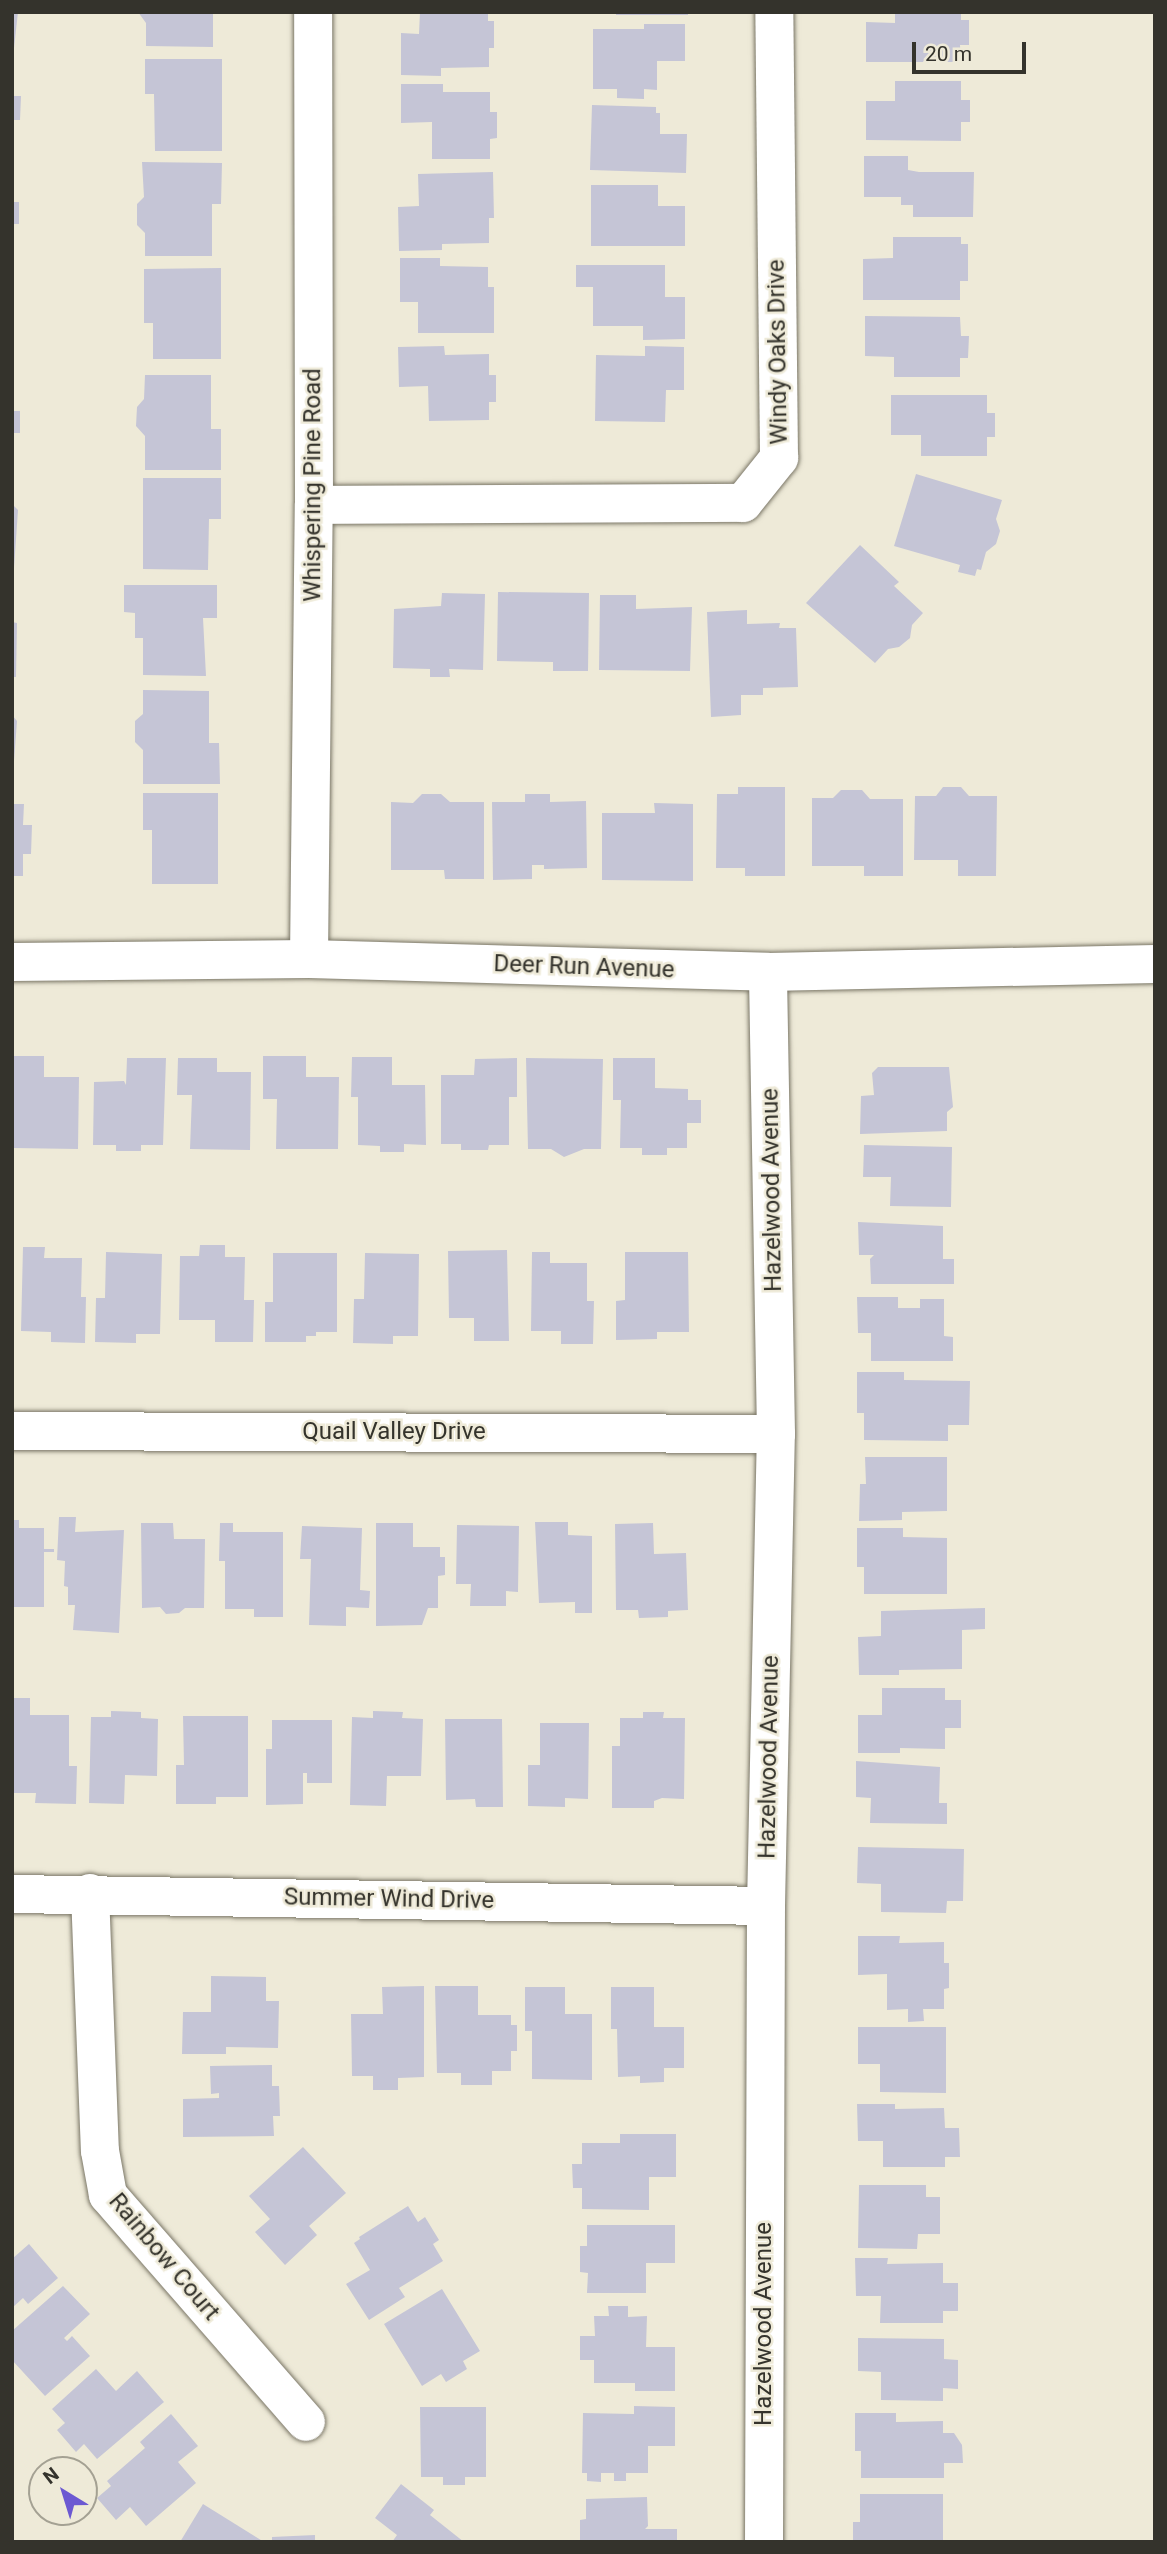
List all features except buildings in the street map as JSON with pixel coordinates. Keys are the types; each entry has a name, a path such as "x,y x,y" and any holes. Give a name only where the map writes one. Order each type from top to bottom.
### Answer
{"street":[{"name":"Whispering Pine Road","path":"309,959 314,505 313,12"},
{"name":"Windy Oaks Drive","path":"314,505 743,503 779,458 774,12"},
{"name":"Deer Run Avenue","path":"12,962 309,959 768,972 1155,964"},
{"name":"Hazelwood Avenue","path":"764,2542 766,1906 776,1434 768,972"},
{"name":"Quail Valley Drive","path":"12,1431 776,1434"},
{"name":"Summer Wind Drive","path":"12,1894 90,1893 766,1906"},
{"name":"Rainbow Court","path":"90,1893 100,2151 108,2195 306,2422"}]}
